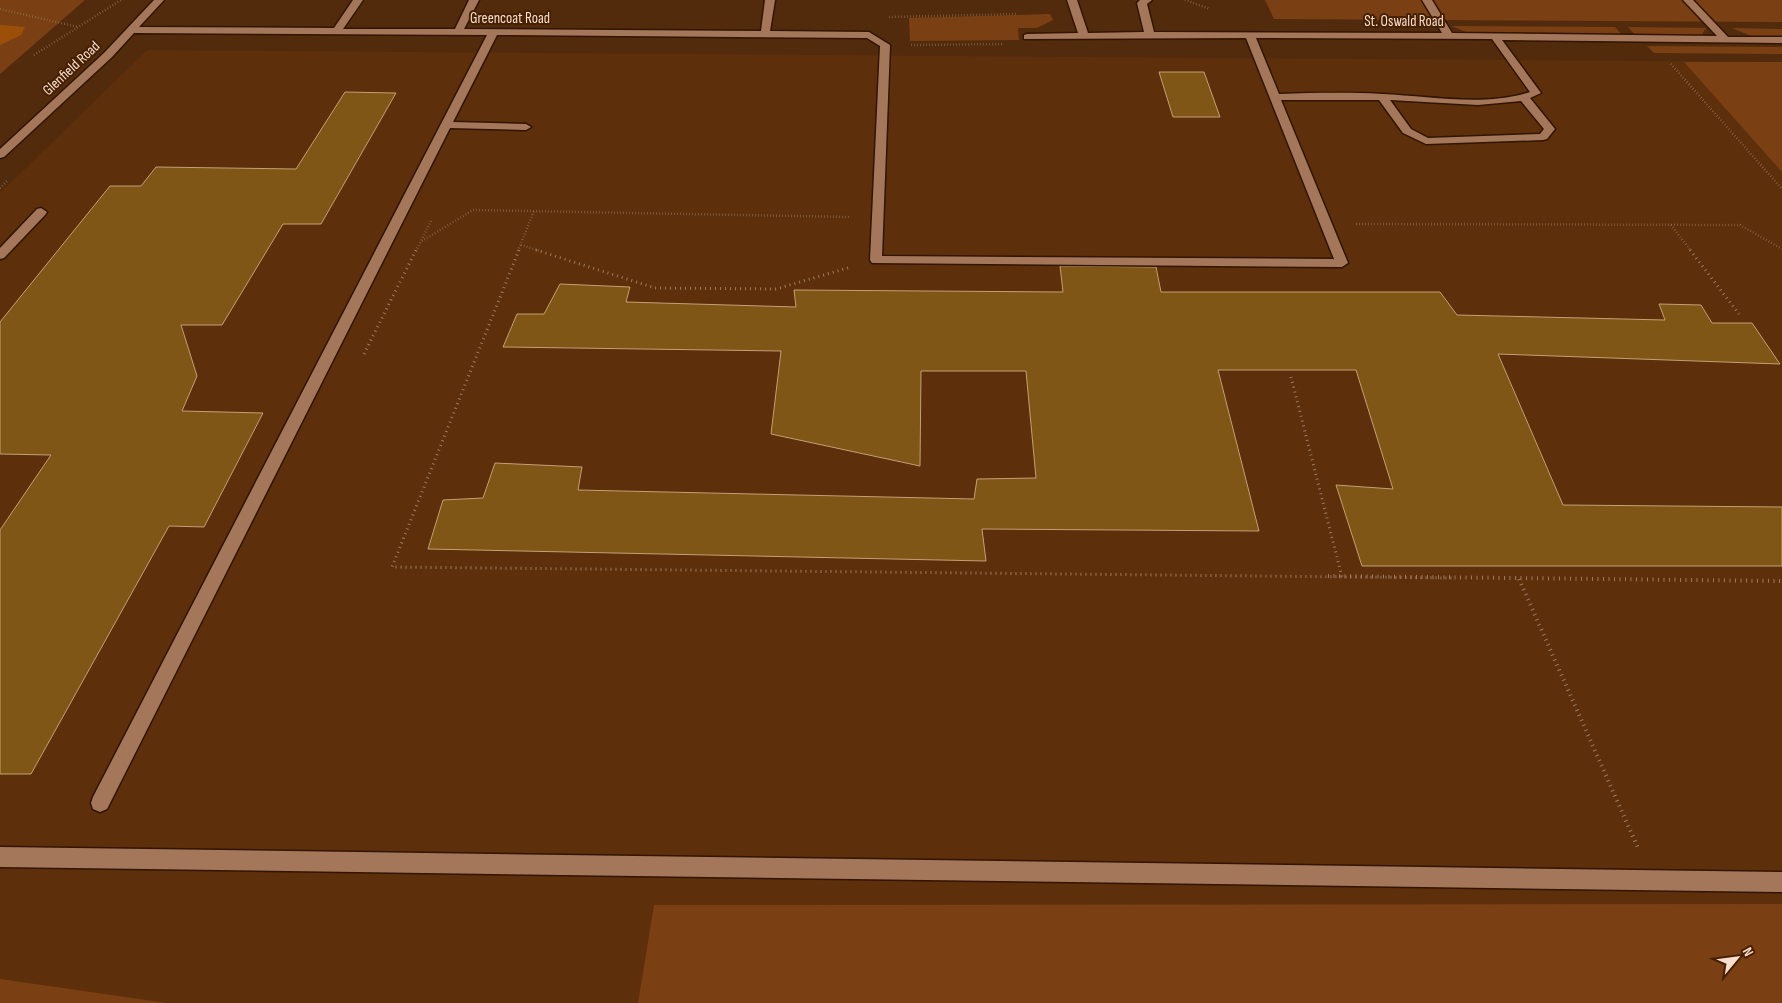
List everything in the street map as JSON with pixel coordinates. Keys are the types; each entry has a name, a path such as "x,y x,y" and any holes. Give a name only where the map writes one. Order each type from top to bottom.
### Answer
{"street":[{"name":"Glenfield Road","path":"0,155 108,55 159,0"},
{"path":"336,32 358,0"},
{"path":"458,32 474,0"},
{"path":"765,35 770,0"},
{"path":"1072,0 1084,36"},
{"path":"1147,0 1142,3 1150,37"},
{"path":"1427,0 1449,36"},
{"path":"1688,0 1725,40"},
{"name":"Greencoat Road","path":"131,30 869,36 885,45"},
{"path":"100,803 493,33"},
{"path":"885,45 876,260 1342,263 1250,36"},
{"name":"St. Oswald Road","path":"1027,37 1449,36 1782,40"},
{"path":"1274,97 1382,97 1455,101 1525,99 1536,93 1495,37"},
{"path":"1382,97 1407,130 1426,141 1543,137 1550,129 1525,99"},
{"path":"446,125 526,127"},
{"path":"0,255 41,212"},
{"path":"0,857 1782,882"}],"path":[{"path":"34,55 121,0"},
{"path":"0,9 78,27"},
{"path":"885,45 1018,44 1027,37"},
{"path":"1666,58 1782,189"},
{"path":"421,242 473,210 878,217"},
{"path":"534,211 392,567 1782,581"},
{"path":"1326,224 1740,225 1782,249"},
{"path":"1671,224 1739,314"},
{"path":"521,244 655,288 776,289 876,260"},
{"path":"1291,377 1342,577"},
{"path":"1519,579 1640,854"}],"shaded area":[{"path":"0,0 85,0 0,74"},
{"path":"1265,0 1782,0 1782,22 1274,19"},
{"path":"1050,14 1053,20 1037,28 1018,28 1019,40 910,41 909,18"},
{"path":"0,25 25,27 21,35 0,45"},
{"path":"1452,26 1615,27 1622,35 1468,33"},
{"path":"1628,27 1706,28 1701,36 1635,35"},
{"path":"1732,28 1782,29 1782,36 1751,36"},
{"path":"1647,46 1782,47 1782,54 1654,53"},
{"path":"147,50 1782,62 1782,1003 0,1003 0,193"},
{"path":"1684,62 1782,62 1782,172"},
{"path":"1782,904 1782,1003 638,1003 654,905"},
{"path":"0,979 167,1003 0,1003"}],"building":[{"path":"1159,72 1204,72 1220,117 1173,117"},
{"path":"345,92 396,93 321,224 283,224 222,325 181,325 197,376 182,411 263,413 204,527 169,526 31,774 0,774 0,530 51,455 0,454 0,322 110,186 141,186 156,167 296,169"},
{"path":"1060,266 1156,267 1161,292 1440,292 1457,315 1665,320 1659,304 1701,305 1712,323 1752,323 1780,364 1498,354 1563,505 1782,507 1782,566 1362,566 1336,485 1393,489 1356,370 1218,370 1259,531 982,529 986,561 428,549 443,500 483,498 495,463 582,467 578,490 974,499 977,479 1036,478 1026,371 921,371 920,466 771,434 781,351 503,347 517,314 544,314 560,284 630,287 626,302 796,307 794,290 1063,292"}]}
